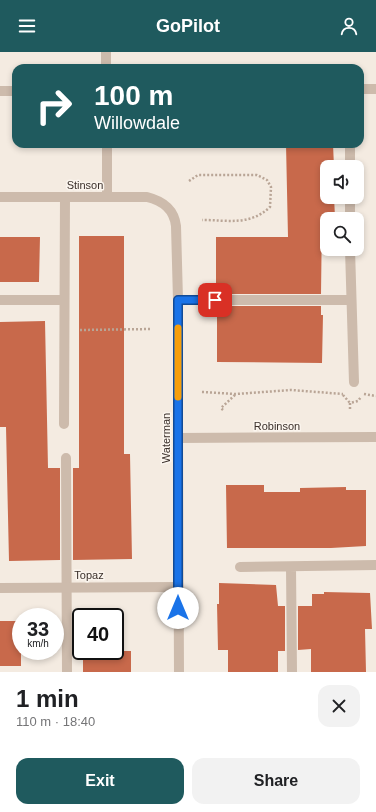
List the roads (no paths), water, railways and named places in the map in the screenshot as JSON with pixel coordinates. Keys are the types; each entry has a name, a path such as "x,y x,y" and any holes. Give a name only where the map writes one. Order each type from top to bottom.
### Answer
{"street":[{"path":"106,52 106,64"},
{"path":"364,89 376,89"},
{"path":"0,91 12,91"},
{"path":"107,148 108,197"},
{"path":"350,148 350,160"},
{"name":"Stinson","path":"0,197 147,197 159,200 168,207"},
{"path":"64,424 65,197"},
{"name":"Waterman","path":"168,207 174,216 176,226 178,300 179,672"},
{"path":"350,256 354,382"},
{"path":"0,300 64,300"},
{"path":"178,300 351,300"},
{"name":"Robinson","path":"178,438 376,437"},
{"path":"66,458 67,672"},
{"path":"240,567 376,565"},
{"path":"291,567 292,672"},
{"name":"Topaz","path":"0,588 178,587"}]}
